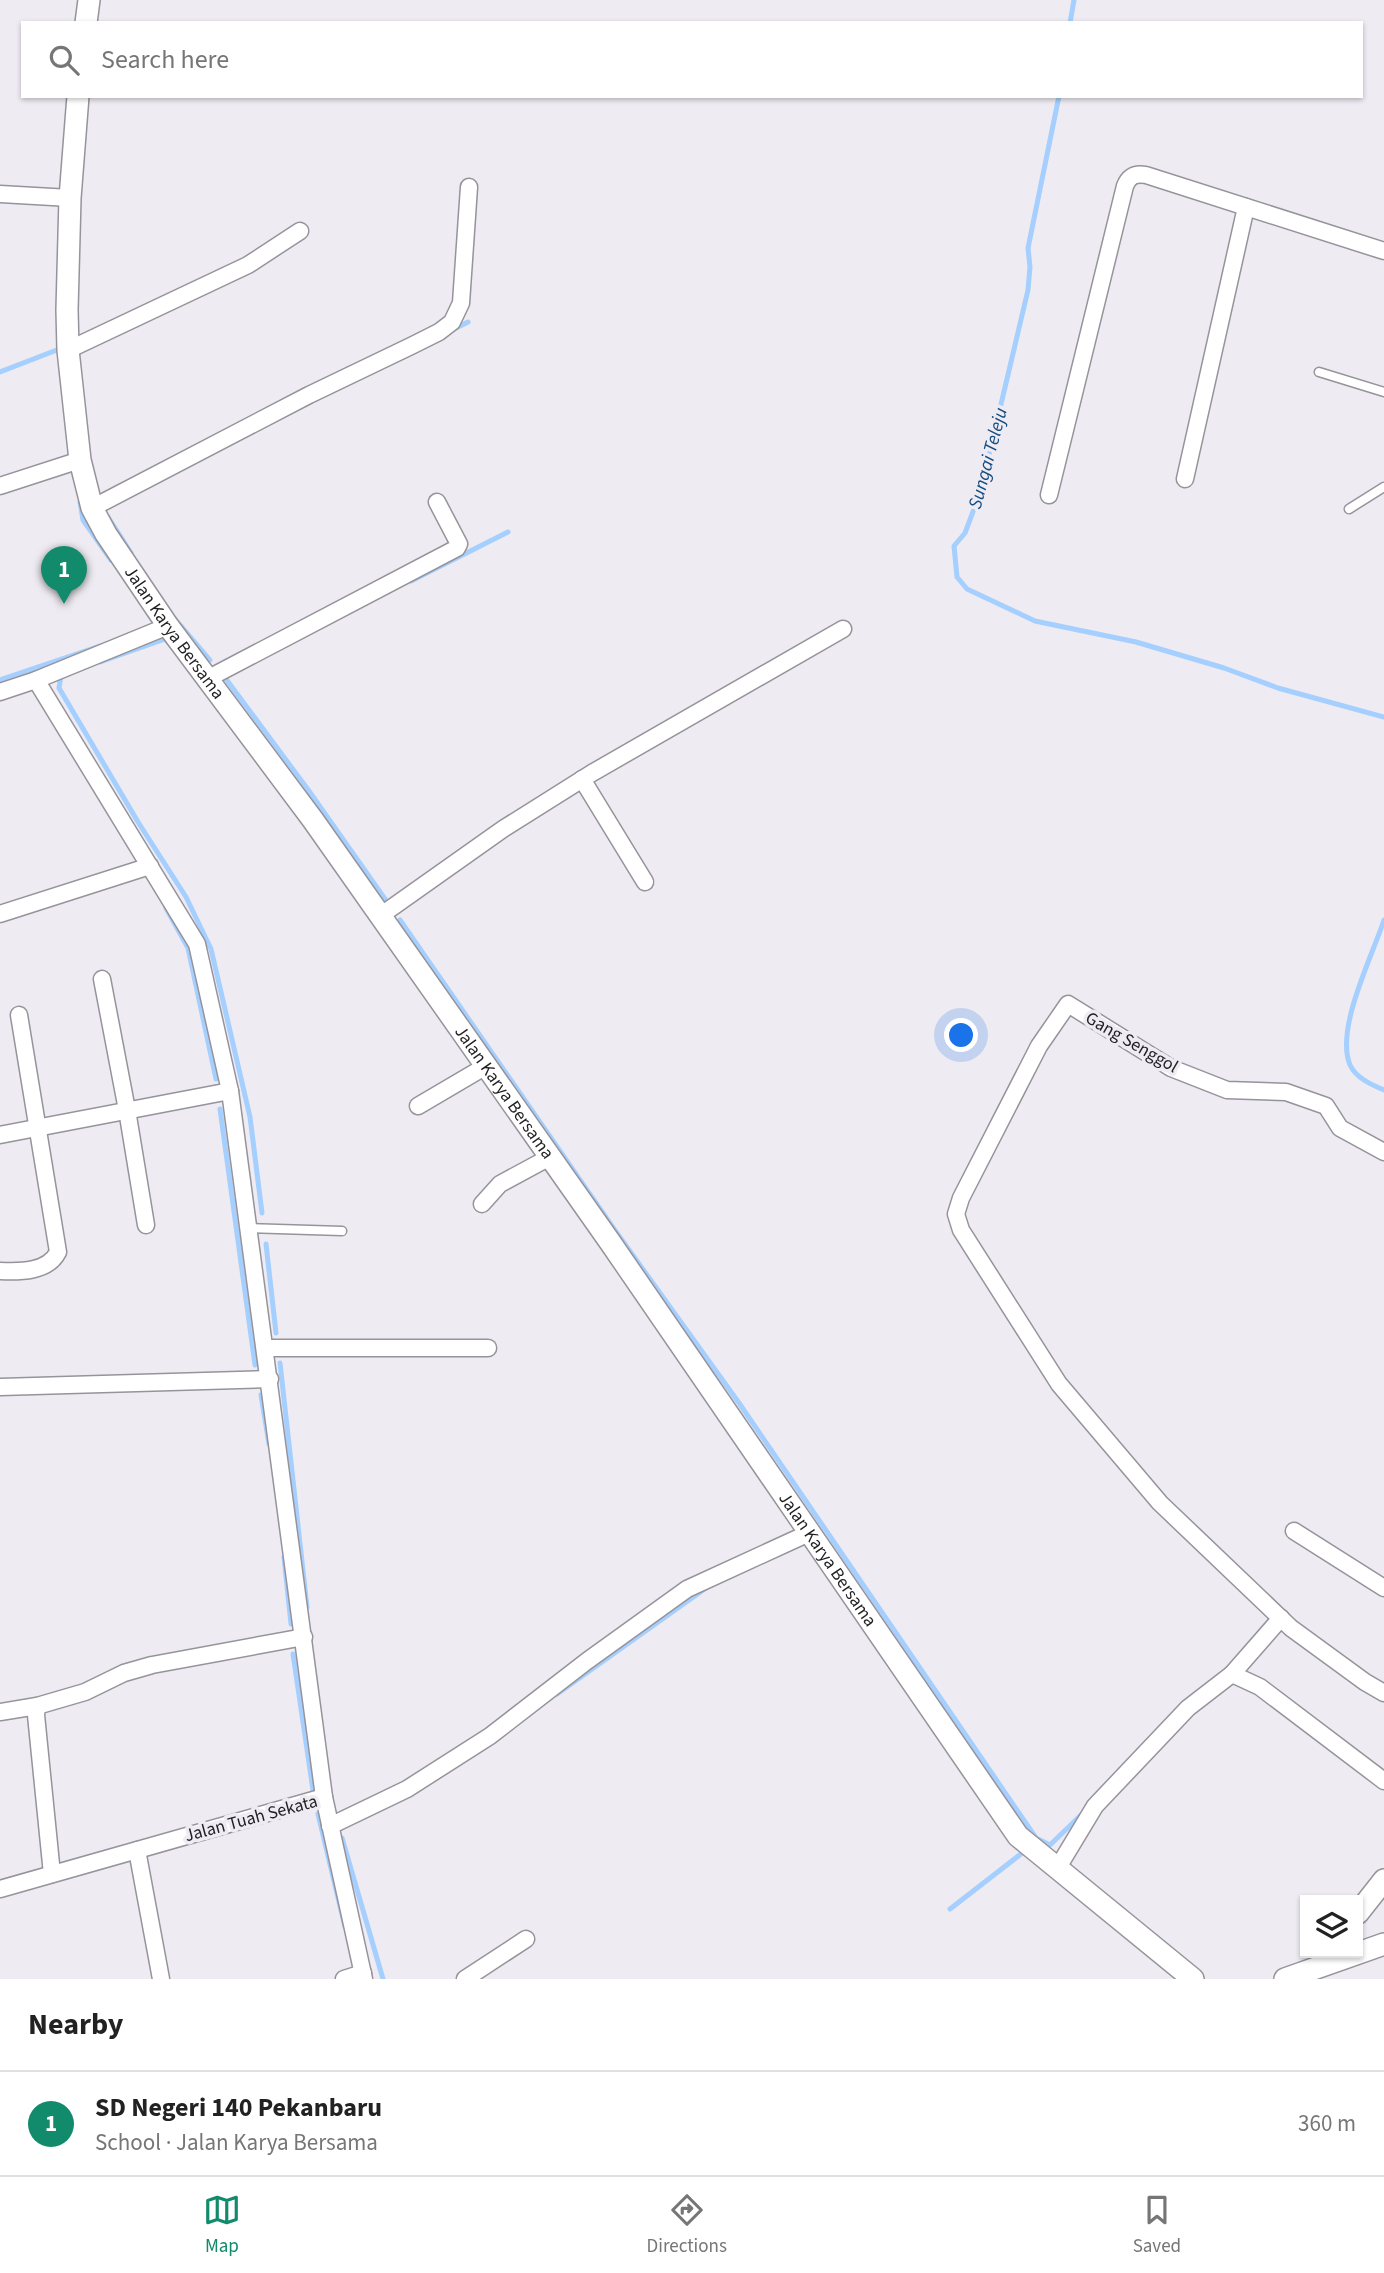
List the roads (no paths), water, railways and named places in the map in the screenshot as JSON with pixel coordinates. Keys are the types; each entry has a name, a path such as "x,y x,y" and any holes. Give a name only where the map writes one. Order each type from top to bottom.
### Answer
{"street":[{"path":"86,21 89,0"},
{"name":"Jalan Karya Bersama","path":"78,98 71,198 68,349 80,460 92,508 106,534 168,626 313,820 550,1157 1018,1836 1137,1930 1193,1979"},
{"path":"1049,495 1128,180 1133,175 1142,174 1384,251"},
{"path":"92,508 309,395 439,332 452,322 460,303 469,187"},
{"path":"0,194 71,198"},
{"path":"1185,479 1246,207"},
{"path":"68,349 248,265 300,231"},
{"path":"0,486 80,460"},
{"path":"207,678 457,548 457,536 437,502"},
{"path":"0,692 168,626"},
{"path":"380,916 503,829 582,779 843,629"},
{"path":"36,680 197,944 230,1091 324,1797"},
{"path":"582,779 645,882"},
{"path":"0,914 150,866"},
{"path":"102,979 145,1225"},
{"name":"Gang Senggol","path":"1281,1618 1160,1503 1059,1384 961,1230 956,1214 961,1198 1039,1046 1068,1004 1171,1068 1227,1090 1286,1092 1326,1106 1340,1128 1384,1152"},
{"path":"0,1271 41,1268 54,1261 58,1252 19,1015"},
{"path":"418,1106 486,1066"},
{"path":"0,1135 230,1091"},
{"path":"482,1204 500,1184 550,1157"},
{"path":"266,1348 488,1348"},
{"path":"0,1387 270,1379"},
{"path":"1294,1531 1384,1588"},
{"path":"330,1826 407,1788 490,1736 687,1589 809,1533"},
{"path":"1057,1869 1095,1806 1188,1708 1232,1674 1281,1618 1333,1659 1384,1693"},
{"path":"0,1712 37,1706 85,1692 124,1673 152,1665 304,1637"},
{"path":"1232,1674 1259,1688 1384,1780"},
{"path":"37,1706 52,1874"},
{"name":"Jalan Tuah Sekata","path":"0,1889 324,1797 364,1976"},
{"path":"137,1850 161,1979"},
{"path":"1363,1907 1384,1880"},
{"path":"464,1979 527,1939"},
{"path":"1285,1979 1322,1960 1384,1944"},
{"path":"344,1979 364,1976"}],"lane":[{"path":"1319,372 1384,392"},
{"path":"1349,509 1384,486"},
{"path":"250,1228 342,1231"}],"waterway":[{"name":"Sungai Teleju","path":"1070,21 1074,0"},
{"name":"Sungai Teleju","path":"1059,98 1028,248 1028,290 980,493 965,533 954,546 957,577 967,589 1035,621 1136,642 1224,668 1278,688 1384,717"},
{"path":"452,330 468,322"},
{"path":"0,372 62,348"},
{"path":"80,502 83,520 111,560"},
{"path":"108,517 131,553"},
{"path":"411,581 508,532"},
{"path":"175,619 210,660"},
{"path":"100,662 165,639 169,643"},
{"path":"0,680 100,646"},
{"path":"65,674 61,676 59,688 186,897 211,949 250,1117 262,1213"},
{"path":"223,675 385,899"},
{"path":"166,908 188,948 216,1079"},
{"path":"400,920 614,1229 739,1403 1036,1838 1050,1845 1082,1814"},
{"name":"Sungai Teleju","path":"1384,920 1357,993 1347,1032 1350,1065 1360,1077 1384,1090"},
{"path":"220,1109 255,1365"},
{"path":"266,1244 276,1333"},
{"path":"280,1363 307,1607"},
{"path":"261,1395 269,1444"},
{"path":"284,1557 291,1624"},
{"path":"557,1694 706,1588"},
{"path":"293,1654 314,1797"},
{"path":"318,1814 345,1927"},
{"path":"342,1838 383,1979"},
{"path":"950,1909 1026,1850"}],"place":[{"name":"SD Negeri 140 Pekanbaru","path":"64,604"}]}
